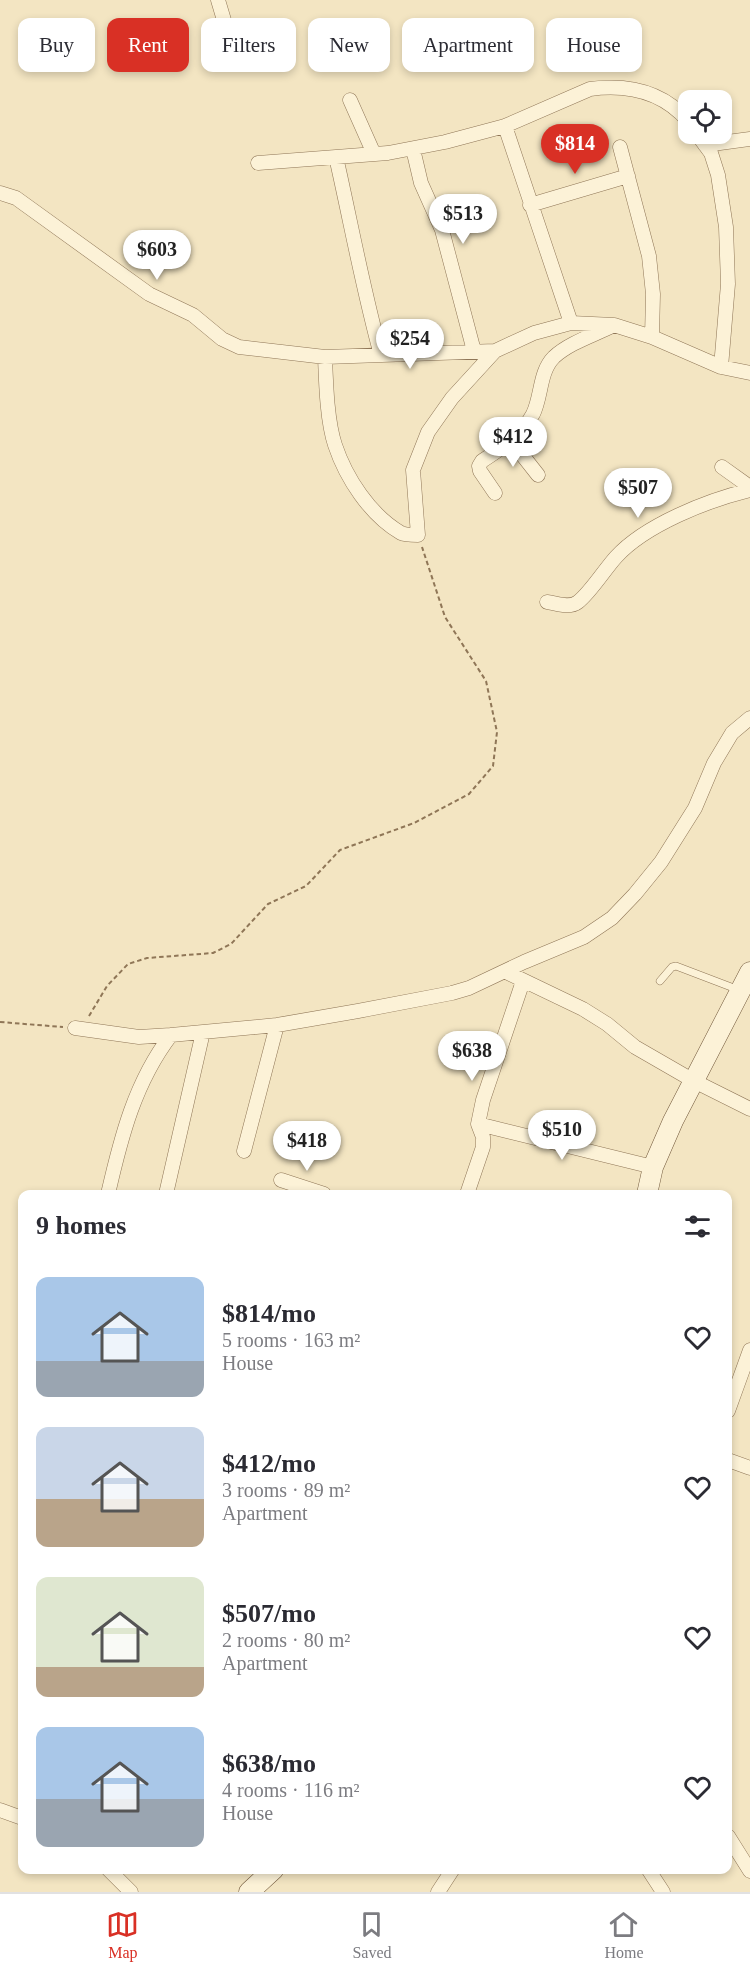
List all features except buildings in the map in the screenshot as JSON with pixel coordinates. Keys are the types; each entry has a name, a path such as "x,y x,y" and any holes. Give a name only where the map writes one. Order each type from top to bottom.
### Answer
{"street":[{"path":"218,0 223,18"},
{"path":"258,163 413,149 505,126 590,89 626,88 661,98 678,109"},
{"path":"350,100 374,154"},
{"path":"505,126 570,323"},
{"path":"732,139 750,139"},
{"path":"705,144 711,153 718,175 726,227 728,284 721,367"},
{"path":"620,147 649,256 653,294 652,338"},
{"path":"413,149 421,183 442,230 474,351"},
{"path":"336,157 364,292 381,355"},
{"path":"530,205 628,176"},
{"path":"0,193 16,198 149,294 192,315 222,339 239,347 325,357 495,351"},
{"path":"325,357 335,444 351,480 375,512 402,534 418,535 413,470 428,432 452,398 495,351 534,333 570,323 614,325 721,367 750,373"},
{"path":"495,493 479,466 482,461 512,442 533,414 545,369 555,357 572,345 614,325"},
{"path":"512,442 538,475"},
{"path":"722,467 750,488"},
{"path":"546,602 566,606 578,602 616,556 632,541 706,503 750,488"},
{"path":"75,1028 140,1037 277,1025 452,993 469,988 584,937 612,918 661,862 695,808 714,764 732,733 750,718"},
{"path":"506,972 583,1010 606,1024 635,1047 694,1081 750,1108"},
{"path":"648,1190 652,1167 673,1121 750,972"},
{"path":"469,1190 483,1147 483,1137 478,1124 483,1100 523,981"},
{"path":"244,1151 277,1025"},
{"path":"167,1190 203,1032"},
{"path":"109,1190 126,1121 153,1062 171,1035"},
{"path":"478,1124 652,1167"},
{"path":"282,1180 312,1190"},
{"path":"732,1400 749,1355"},
{"path":"732,1461 750,1467"},
{"path":"0,1810 18,1817"},
{"path":"732,1842 750,1871"},
{"path":"113,1874 130,1892"},
{"path":"249,1892 269,1874"},
{"path":"438,1892 450,1874"},
{"path":"651,1874 663,1892"}],"lane":[{"path":"660,981 672,967 676,966 739,990"}],"path":[{"path":"0,1022 75,1028 91,1015 107,986 128,964 147,958 213,953 231,944 268,904 306,885 340,850 414,824 469,794 493,766 497,732 486,681 445,617 418,535"}]}
